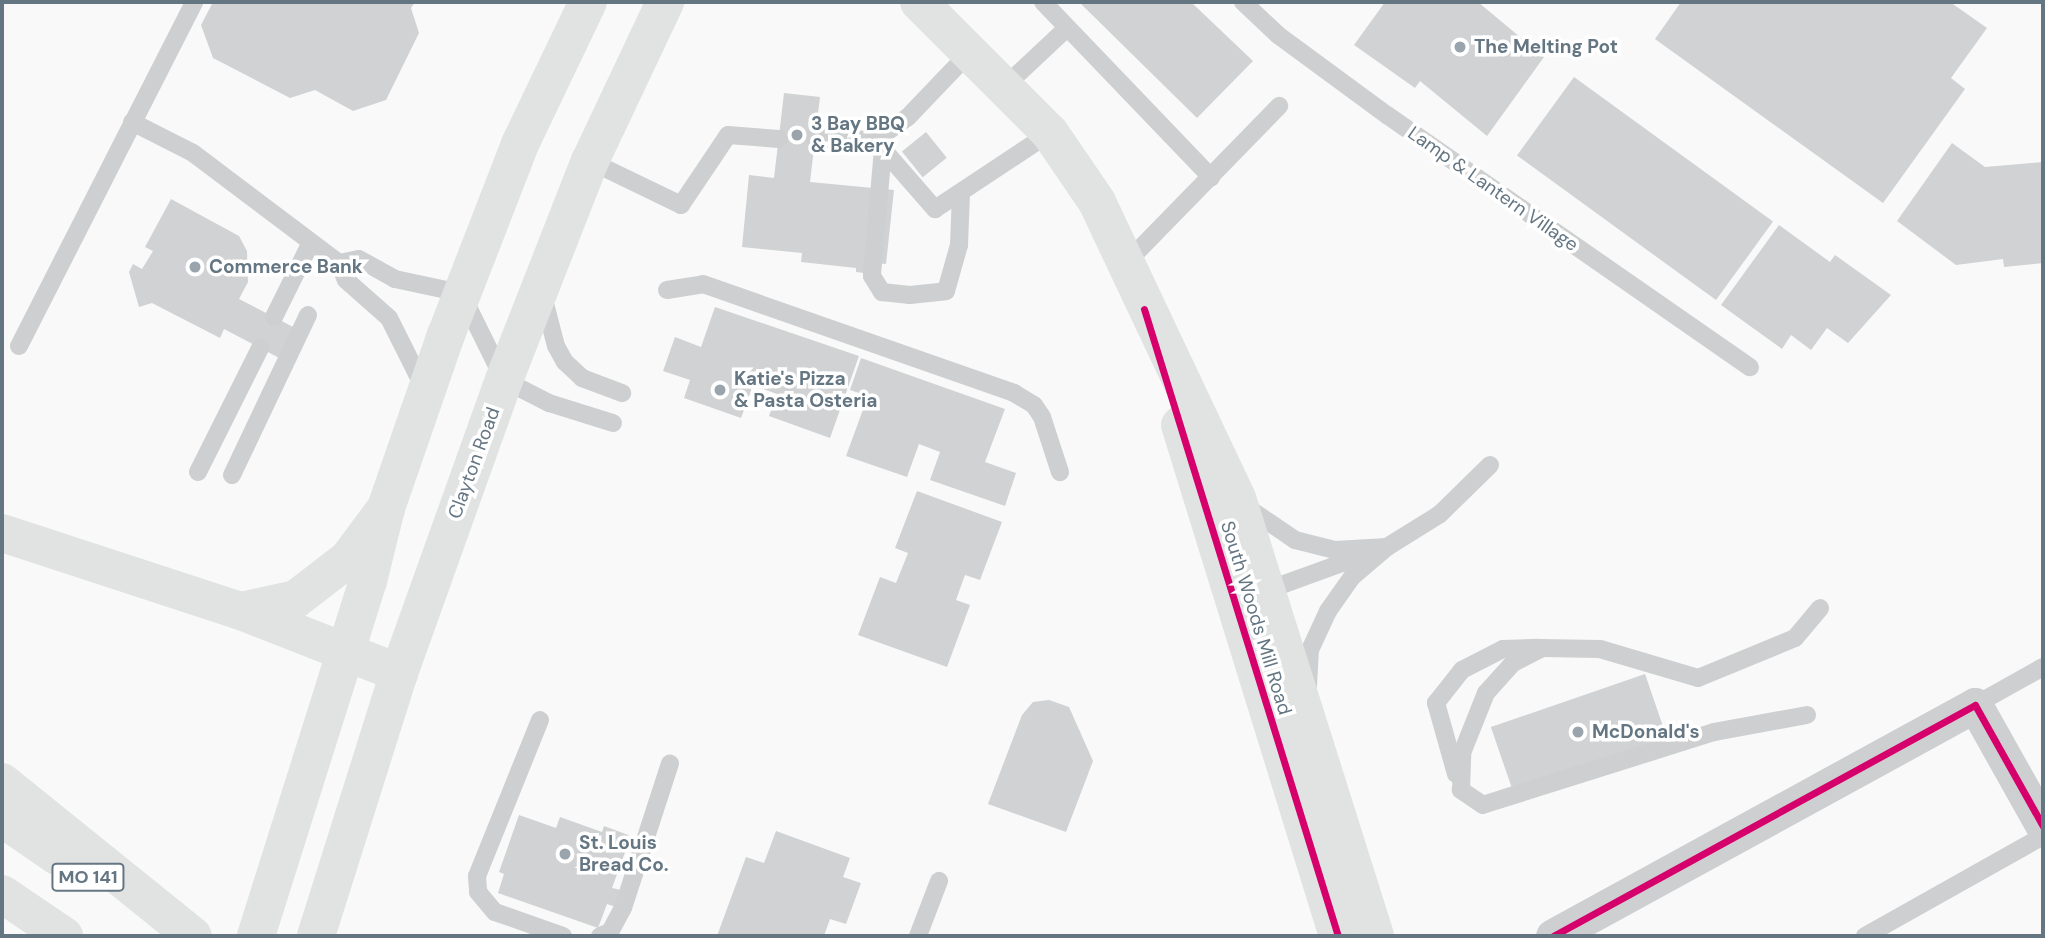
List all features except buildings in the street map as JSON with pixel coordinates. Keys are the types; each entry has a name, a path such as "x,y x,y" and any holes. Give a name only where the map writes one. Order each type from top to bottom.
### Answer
{"main road":[{"path":"257,936 290,822 368,581 386,508 461,293 520,144 588,2"},
{"path":"897,2 972,50"},
{"name":"South Woods Mill Road","path":"919,2 972,50 1050,133 1097,202 1144,309 1251,596 1369,932"},
{"path":"945,2 972,50"},
{"name":"Clayton Road","path":"316,936 339,856 399,673 504,380 542,289 590,161 666,7"},
{"name":"South Woods Mill Road","path":"1144,309 1237,498 1251,596 1306,710 1369,932"},
{"path":"241,611 296,599 348,559 386,508"},
{"path":"2,533 241,611 343,654 399,673"},
{"path":"2,782 193,936"},
{"name":"MO 141","path":"2,818 174,936"},
{"path":"2,894 64,936"}],"street":[{"path":"1553,936 1975,705 2043,826"}],"lane":[{"path":"19,346 194,2"},
{"path":"1043,2 1066,29 1211,177"},
{"name":"Lamp & Lantern Village","path":"1243,2 1278,35 1387,115 1750,367"},
{"path":"1005,86 1066,29"},
{"path":"961,194 959,245 946,290 910,295 883,292 872,276 879,145 972,50"},
{"path":"1125,264 1279,106"},
{"path":"132,122 193,153 310,244 339,263 346,280 389,318 426,393"},
{"path":"815,138 879,145 935,209 1050,133"},
{"path":"590,161 681,205 728,135 779,139"},
{"path":"274,317 310,244"},
{"path":"339,263 359,259 395,279 461,293 504,380 550,403 612,423"},
{"path":"667,290 703,284 1014,393 1034,405 1042,417 1060,472"},
{"path":"542,289 556,346 565,362 582,378 622,393"},
{"path":"232,475 308,315"},
{"path":"198,472 260,348"},
{"path":"1306,710 1310,650 1328,611 1352,577 1387,547 1440,514 1490,465"},
{"path":"1237,498 1266,523 1295,540 1335,550 1387,547"},
{"path":"1251,596 1387,547"},
{"path":"1807,715 1714,732 1483,805 1461,790 1436,704 1462,670 1503,649 1600,649 1698,678 1795,638 1820,608"},
{"path":"1461,790 1462,753 1486,693 1513,663 1542,648"},
{"path":"1975,705 2043,667"},
{"path":"540,720 477,876 478,892 495,912 563,936"},
{"path":"600,936 610,932 623,908 670,763"},
{"path":"1864,936 2043,836"},
{"path":"918,936 939,881"}],"cycle path":[{"path":"1144,309 1338,936"},
{"path":"1553,936 1975,705 2043,826"}],"place":[{"name":"The Melting Pot","path":"1460,47"},
{"name":"3 Bay BBQ & Bakery","path":"797,135"},
{"name":"Commerce Bank","path":"195,267"},
{"name":"Katie's Pizza & Pasta Osteria","path":"720,390"},
{"name":"McDonald's","path":"1578,732"},
{"name":"St. Louis Bread Co.","path":"565,854"}]}
